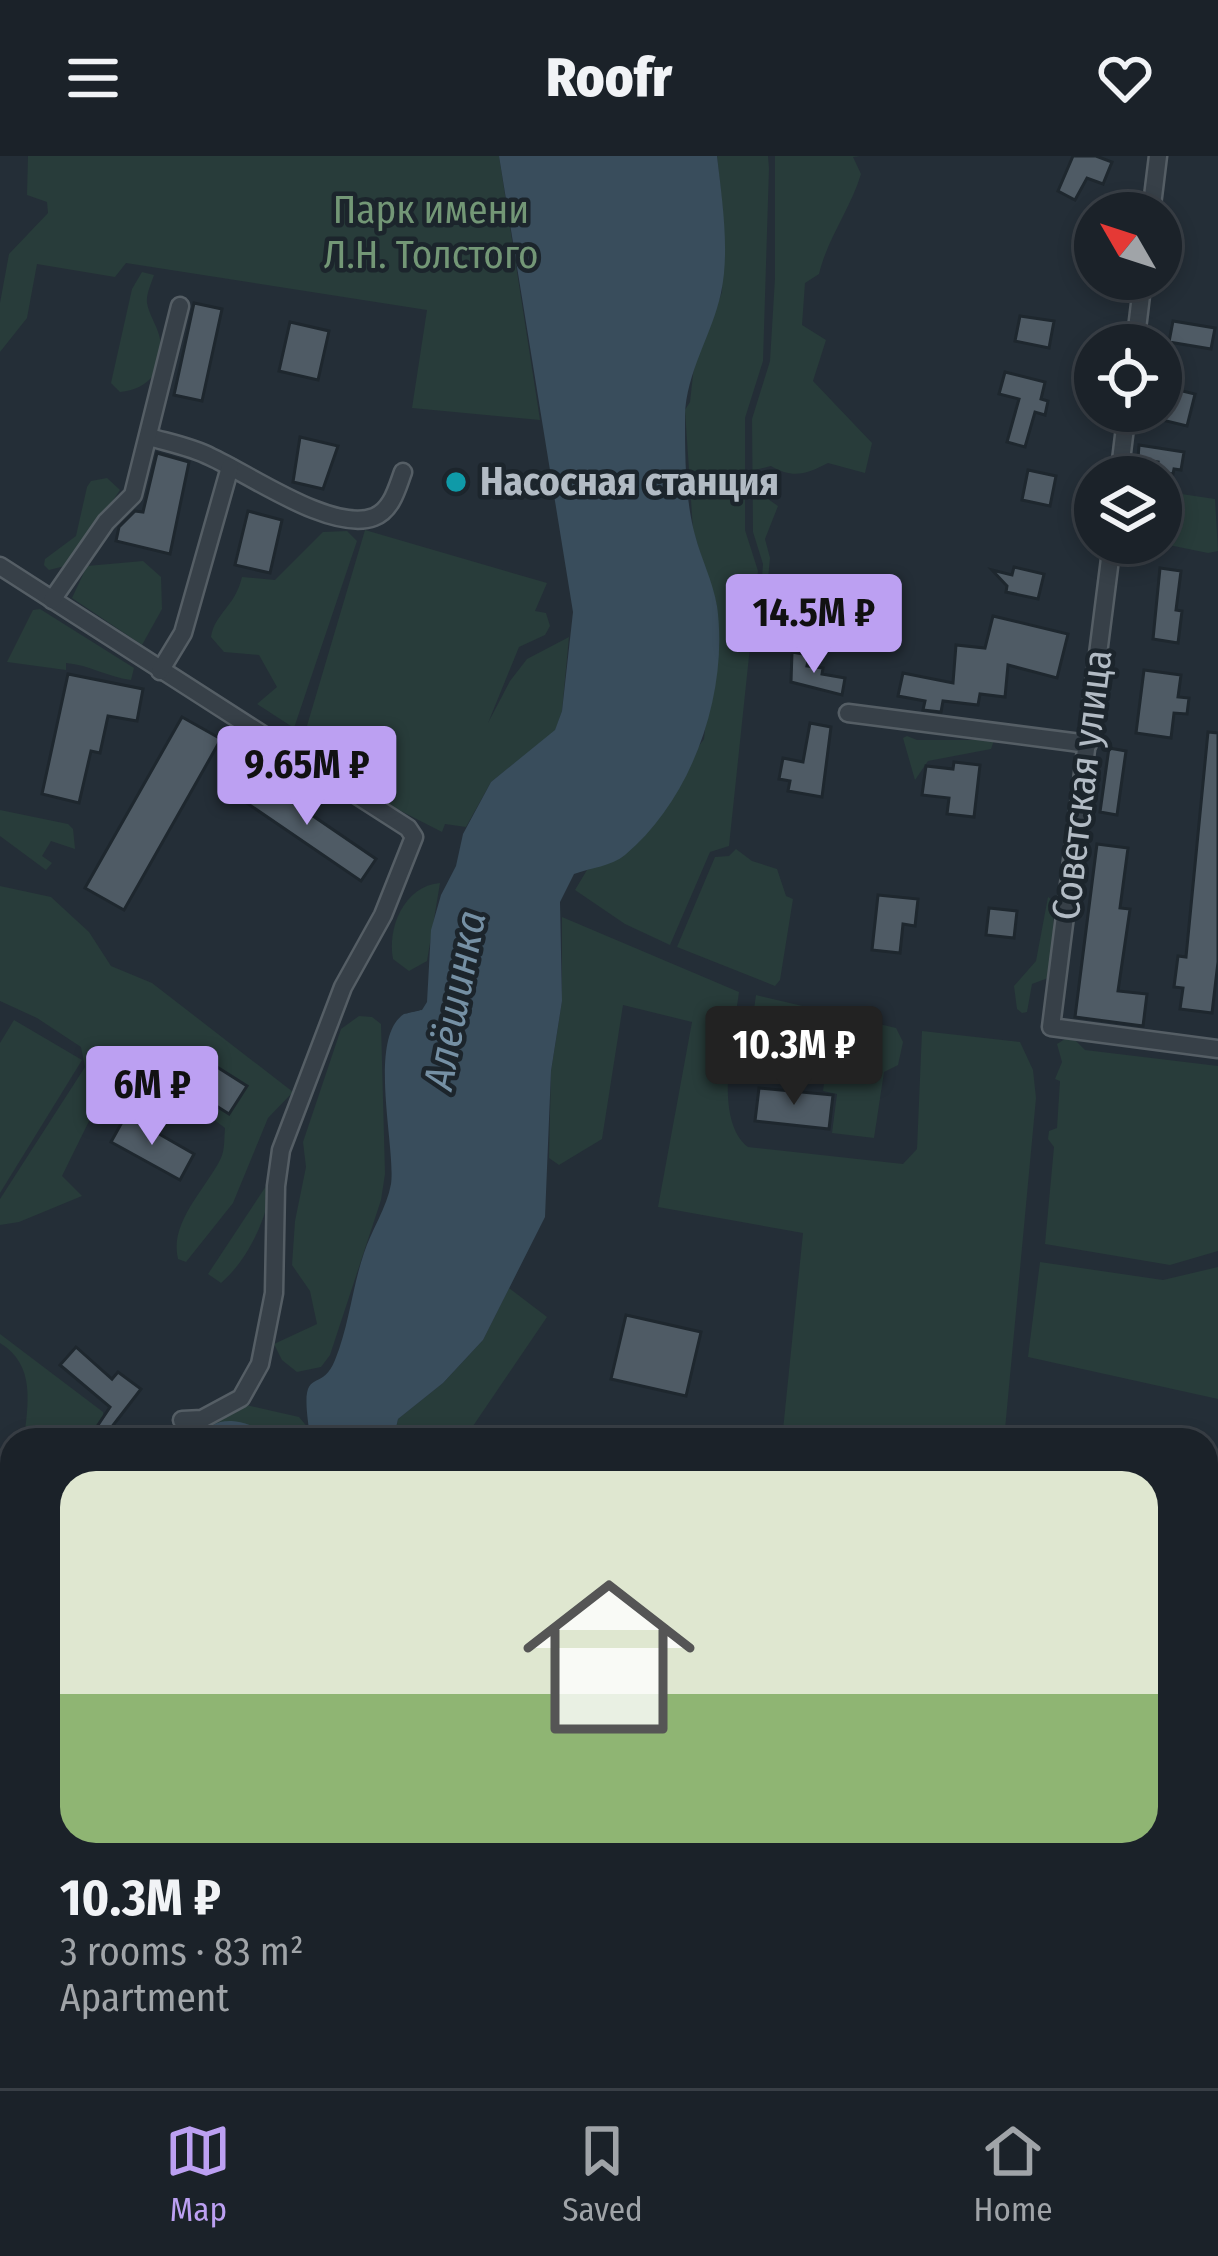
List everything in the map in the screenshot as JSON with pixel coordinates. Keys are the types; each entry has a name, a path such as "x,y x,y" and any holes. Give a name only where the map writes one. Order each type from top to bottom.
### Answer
{"street":[{"path":"1153,192 1157,156"},
{"path":"52,600 106,522 133,495 180,306"},
{"path":"149,437 207,454 312,508 357,520 387,508 403,472"},
{"path":"160,671 178,646 189,617 230,467"},
{"name":"Советская улица","path":"1109,564 1051,1027 1218,1049"},
{"path":"0,566 408,828 414,837 383,915 343,987 281,1150 274,1293 260,1364 242,1398 202,1419 182,1420"},
{"path":"848,713 1088,744"}],"green space":[{"name":"Парк имени Л.Н. Толстого","path":"28,156 499,156 540,420 412,408 427,310 126,263 115,277 37,264 27,318 0,352 0,303 9,254 48,213 47,202 27,195"},
{"path":"717,156 768,156 763,361 745,418 745,530 758,571 729,846 710,852 670,945 625,924 575,890 587,870 615,860 704,739 717,606 693,530 685,410 694,366 722,292 723,213"},
{"path":"775,156 860,156 853,157 861,174 819,274 805,283 802,325 826,340 813,381 872,443 865,473 828,463 800,474 771,466 755,470 755,490 778,506 765,539 770,558 765,610 759,616 763,564 753,532 752,419 770,361"},
{"path":"142,272 154,275 147,303 160,339 160,360 146,382 120,392 111,383 132,289"},
{"path":"107,478 120,490 69,565 49,570 45,559 76,536 87,487 91,481"},
{"path":"1182,494 1215,499 1218,551 1182,548"},
{"path":"365,530 547,583 535,611 546,613 550,626 545,635 519,647 488,723 527,659 569,637 562,711 555,731 491,782 466,827 445,824 442,832 397,809 301,746"},
{"path":"347,531 357,541 294,728 257,704 277,687 259,655 224,652 211,637 213,629 242,577 275,580 323,532"},
{"path":"143,561 161,577 162,609 142,645 72,598 87,566"},
{"path":"40,609 134,668 131,680 75,664 66,663 66,670 7,662 33,610"},
{"path":"903,738 994,740 991,749 928,761 915,780"},
{"path":"0,810 68,824 75,849 51,841 42,856 52,863 46,870 0,836"},
{"path":"736,849 752,861 777,869 786,896 793,899 780,980 775,986 677,947 715,857 729,856"},
{"path":"440,883 427,961 409,971 393,959 396,922 417,892"},
{"path":"0,886 51,897 89,932 111,966 152,983 293,1092 268,1118 233,1203 186,1262 178,1259 179,1232 221,1158 225,1128 123,1052 62,1176 82,1196 0,1225 0,1199 85,1067 81,1047 0,1001"},
{"path":"1048,897 1054,901 1052,970 1048,978 1032,984 1027,1012 1022,1013 1017,1009 1014,986 1036,961"},
{"path":"562,917 739,992 728,1096 737,1134 748,1147 903,1164 917,1149 922,1031 1020,1042 1033,1070 1036,1098 1005,1428 783,1428 803,1233 658,1207 692,1022 623,1005 602,1139 559,1165 549,1158 551,1071 562,1001"},
{"path":"756,995 896,1028 903,1042 898,1065 884,1072 874,1138 832,1133 837,1094 823,1091 824,1083 834,1084 835,1068 747,1059"},
{"path":"359,1016 381,1024 385,1174 381,1200 330,1355 321,1367 297,1372 282,1360 274,1344 317,1324 310,1291 292,1265 306,1167 303,1142 341,1029"},
{"path":"14,1020 82,1060 0,1193 0,1043"},
{"path":"1075,1040 1085,1050 1218,1066 1218,1251 1170,1265 1045,1244 1054,1147 1048,1139 1049,1131 1057,1128 1060,1081 1055,1079 1062,1062 1057,1044"},
{"path":"272,1177 256,1234 221,1283 208,1274"},
{"path":"1040,1262 1163,1280 1218,1267 1218,1399 1028,1357"},
{"path":"509,1288 547,1317 472,1428 396,1428 398,1419 443,1383 483,1340"},
{"path":"0,1334 103,1412 106,1428 25,1428 24,1374 20,1362 0,1343"},
{"path":"242,1404 299,1417 308,1428 199,1428"}],"water":[{"path":"499,156 717,156 724,277 690,384 685,416 689,507 713,588 719,639 711,708 701,741 670,804 649,831 620,859 574,874 560,902 562,1001 551,1071 545,1217 483,1340 443,1383 398,1419 396,1428 309,1428 309,1387 329,1371 340,1347 364,1253 391,1184 385,1069 393,1027 404,1014 422,1010 427,1002 431,930 441,895 456,866 463,834 491,782 555,730 562,711 573,612"}],"building":[{"path":"1073,156 1112,162 1103,184 1087,178 1079,192 1074,192 1074,199 1058,191"},
{"path":"194,303 222,309 202,401 174,395"},
{"path":"1020,316 1054,321 1049,348 1015,341"},
{"path":"1173,321 1215,328 1211,349 1182,344 1182,324"},
{"path":"290,322 329,331 318,380 279,371"},
{"path":"1005,372 1045,382 1041,399 1048,401 1045,415 1035,412 1025,447 1007,442 1019,399 999,394"},
{"path":"1182,391 1195,394 1187,426 1182,425"},
{"path":"300,437 338,446 323,489 293,482"},
{"path":"1139,445 1184,452 1182,464 1182,456 1138,456"},
{"path":"157,453 189,462 170,554 116,541 119,527 135,511 143,512"},
{"path":"1028,470 1056,476 1050,506 1022,500"},
{"path":"248,511 282,520 270,573 235,565"},
{"path":"1014,567 1044,574 1038,599 1006,592 1007,586 992,570 1012,575"},
{"path":"1160,568 1181,571 1178,643 1153,639"},
{"path":"993,616 1068,634 1057,678 1008,665 1005,697 980,694 978,705 943,701 941,712 923,710 925,701 898,696 903,673 953,683 956,645 985,648"},
{"path":"792,652 809,655 807,666 823,668 822,674 845,678 842,695 791,682"},
{"path":"1144,670 1181,675 1178,697 1189,698 1187,714 1174,713 1171,738 1136,733"},
{"path":"68,674 143,689 137,721 108,716 100,753 91,751 79,803 42,794"},
{"path":"182,717 221,739 124,910 85,888"},
{"path":"810,723 831,727 822,797 788,791 790,781 779,779 783,758 803,762"},
{"path":"1208,732 1218,733 1218,962 1212,1013 1180,1009 1183,988 1174,987 1178,956 1186,957"},
{"path":"1109,748 1126,751 1117,815 1100,812"},
{"path":"954,762 980,765 974,817 947,814 949,798 922,795 926,766 953,769"},
{"path":"253,775 376,859 361,881 238,797"},
{"path":"1097,844 1128,848 1120,908 1130,909 1118,991 1147,994 1143,1026 1075,1017"},
{"path":"878,895 918,899 915,926 903,924 900,953 872,950"},
{"path":"989,908 1017,911 1014,938 986,935"},
{"path":"206,1060 247,1086 229,1114 188,1088"},
{"path":"759,1088 833,1095 829,1129 755,1121"},
{"path":"126,1115 194,1154 180,1180 111,1142"},
{"path":"626,1315 701,1332 686,1396 611,1379"},
{"path":"76,1347 112,1379 118,1372 141,1389 111,1428 96,1428 110,1407 60,1365"}],"waterway":[{"name":"Алёшинка","path":"213,1428 227,1424 248,1428"}],"place":[{"name":"Насосная станция","path":"456,482"}]}
